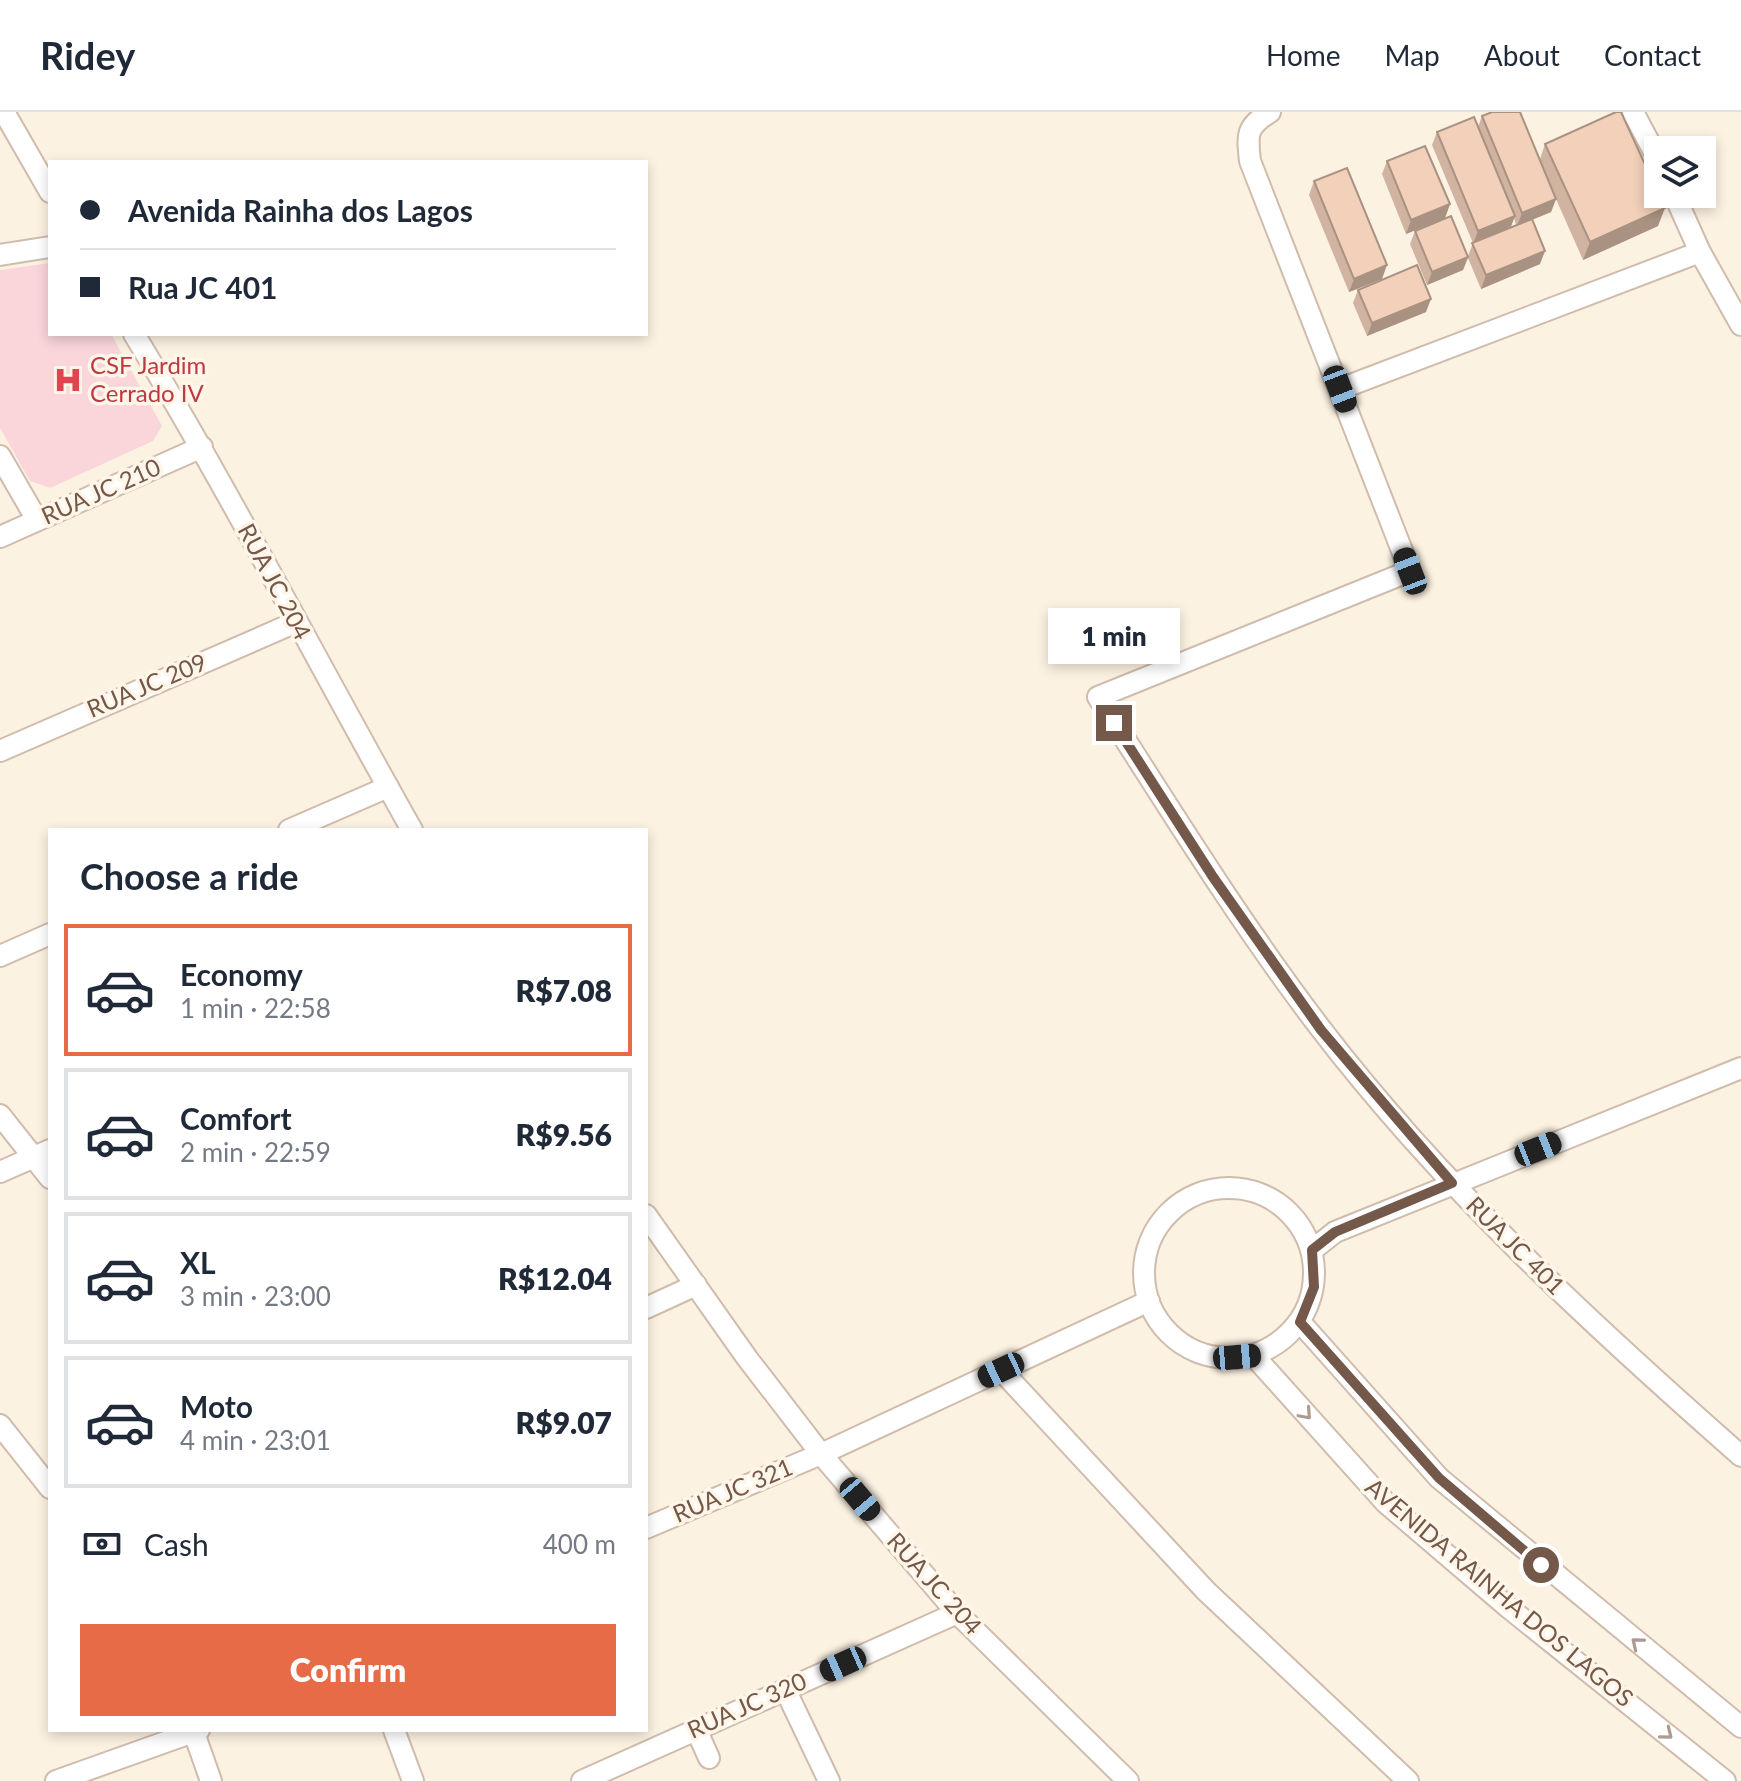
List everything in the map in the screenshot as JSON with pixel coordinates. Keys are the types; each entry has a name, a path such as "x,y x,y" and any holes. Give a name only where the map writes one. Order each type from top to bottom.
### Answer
{"street":[{"path":"4,112 48,189"},
{"path":"1270,112 1253,123 1247,137 1250,161 1340,389 1700,252"},
{"path":"1633,112 1646,136"},
{"path":"1680,208 1700,252 1741,325"},
{"path":"0,255 48,247"},
{"name":"RUA JC 204","path":"135,336 202,447 294,623 411,828"},
{"name":"RUA JC 401","path":"1340,389 1410,571 1098,697 1213,877 1321,1030 1452,1183 1617,1347 1741,1456"},
{"name":"RUA JC 210","path":"0,537 202,447"},
{"path":"0,456 37,520"},
{"name":"RUA JC 209","path":"0,751 294,623"},
{"path":"294,828 388,787"},
{"path":"0,956 48,935"},
{"path":"1312,1250 1335,1232 1741,1068"},
{"path":"0,1115 41,1153 48,1172"},
{"path":"0,1172 41,1153"},
{"path":"1229,1187 1265,1195 1295,1217 1312,1250 1314,1287 1300,1322 1280,1343 1254,1356 1221,1358 1189,1348 1163,1327 1149,1301 1144,1264 1154,1232 1170,1210 1193,1195 1229,1187"},
{"name":"RUA JC 204","path":"648,1218 747,1358 821,1454 957,1613 1128,1781"},
{"path":"648,1307 696,1285"},
{"name":"RUA JC 321","path":"648,1527 821,1454 1149,1301"},
{"name":"AVENIDA RAINHA DOS LAGOS","path":"1300,1322 1439,1478 1741,1727"},
{"name":"AVENIDA RAINHA DOS LAGOS","path":"1254,1356 1386,1503 1509,1608 1725,1781"},
{"path":"1001,1370 1206,1591 1408,1781"},
{"path":"0,1425 48,1485"},
{"name":"RUA JC 320","path":"582,1781 957,1613"},
{"path":"785,1689 829,1781"},
{"path":"696,1729 709,1758"},
{"path":"56,1781 192,1732"},
{"path":"195,1732 211,1781"},
{"path":"395,1732 413,1781"}],"shaded area":[{"name":"CSF Jardim Cerrado IV","path":"48,263 48,336 112,336 162,426 153,441 50,488 30,481 0,428 0,270"}],"building":[{"path":"1492,112 1520,112 1556,199 1522,213 1482,116"},
{"path":"1621,112 1644,162 1644,208 1665,208 1590,242 1545,144"},
{"path":"1474,117 1515,216 1478,231 1437,132"},
{"path":"1425,146 1450,204 1411,220 1387,161"},
{"path":"1347,168 1387,265 1354,279 1314,181"},
{"path":"1451,216 1468,257 1432,272 1415,231"},
{"path":"1532,219 1545,251 1486,275 1472,243"},
{"path":"1417,265 1431,299 1372,323 1358,290"}],"place":[{"name":"CSF Jardim Cerrado IV","path":"68,380"}],"route":[{"path":"1114,723 1213,877 1321,1030 1452,1183 1335,1232 1312,1250 1314,1287 1300,1322 1439,1478 1541,1565"}]}
